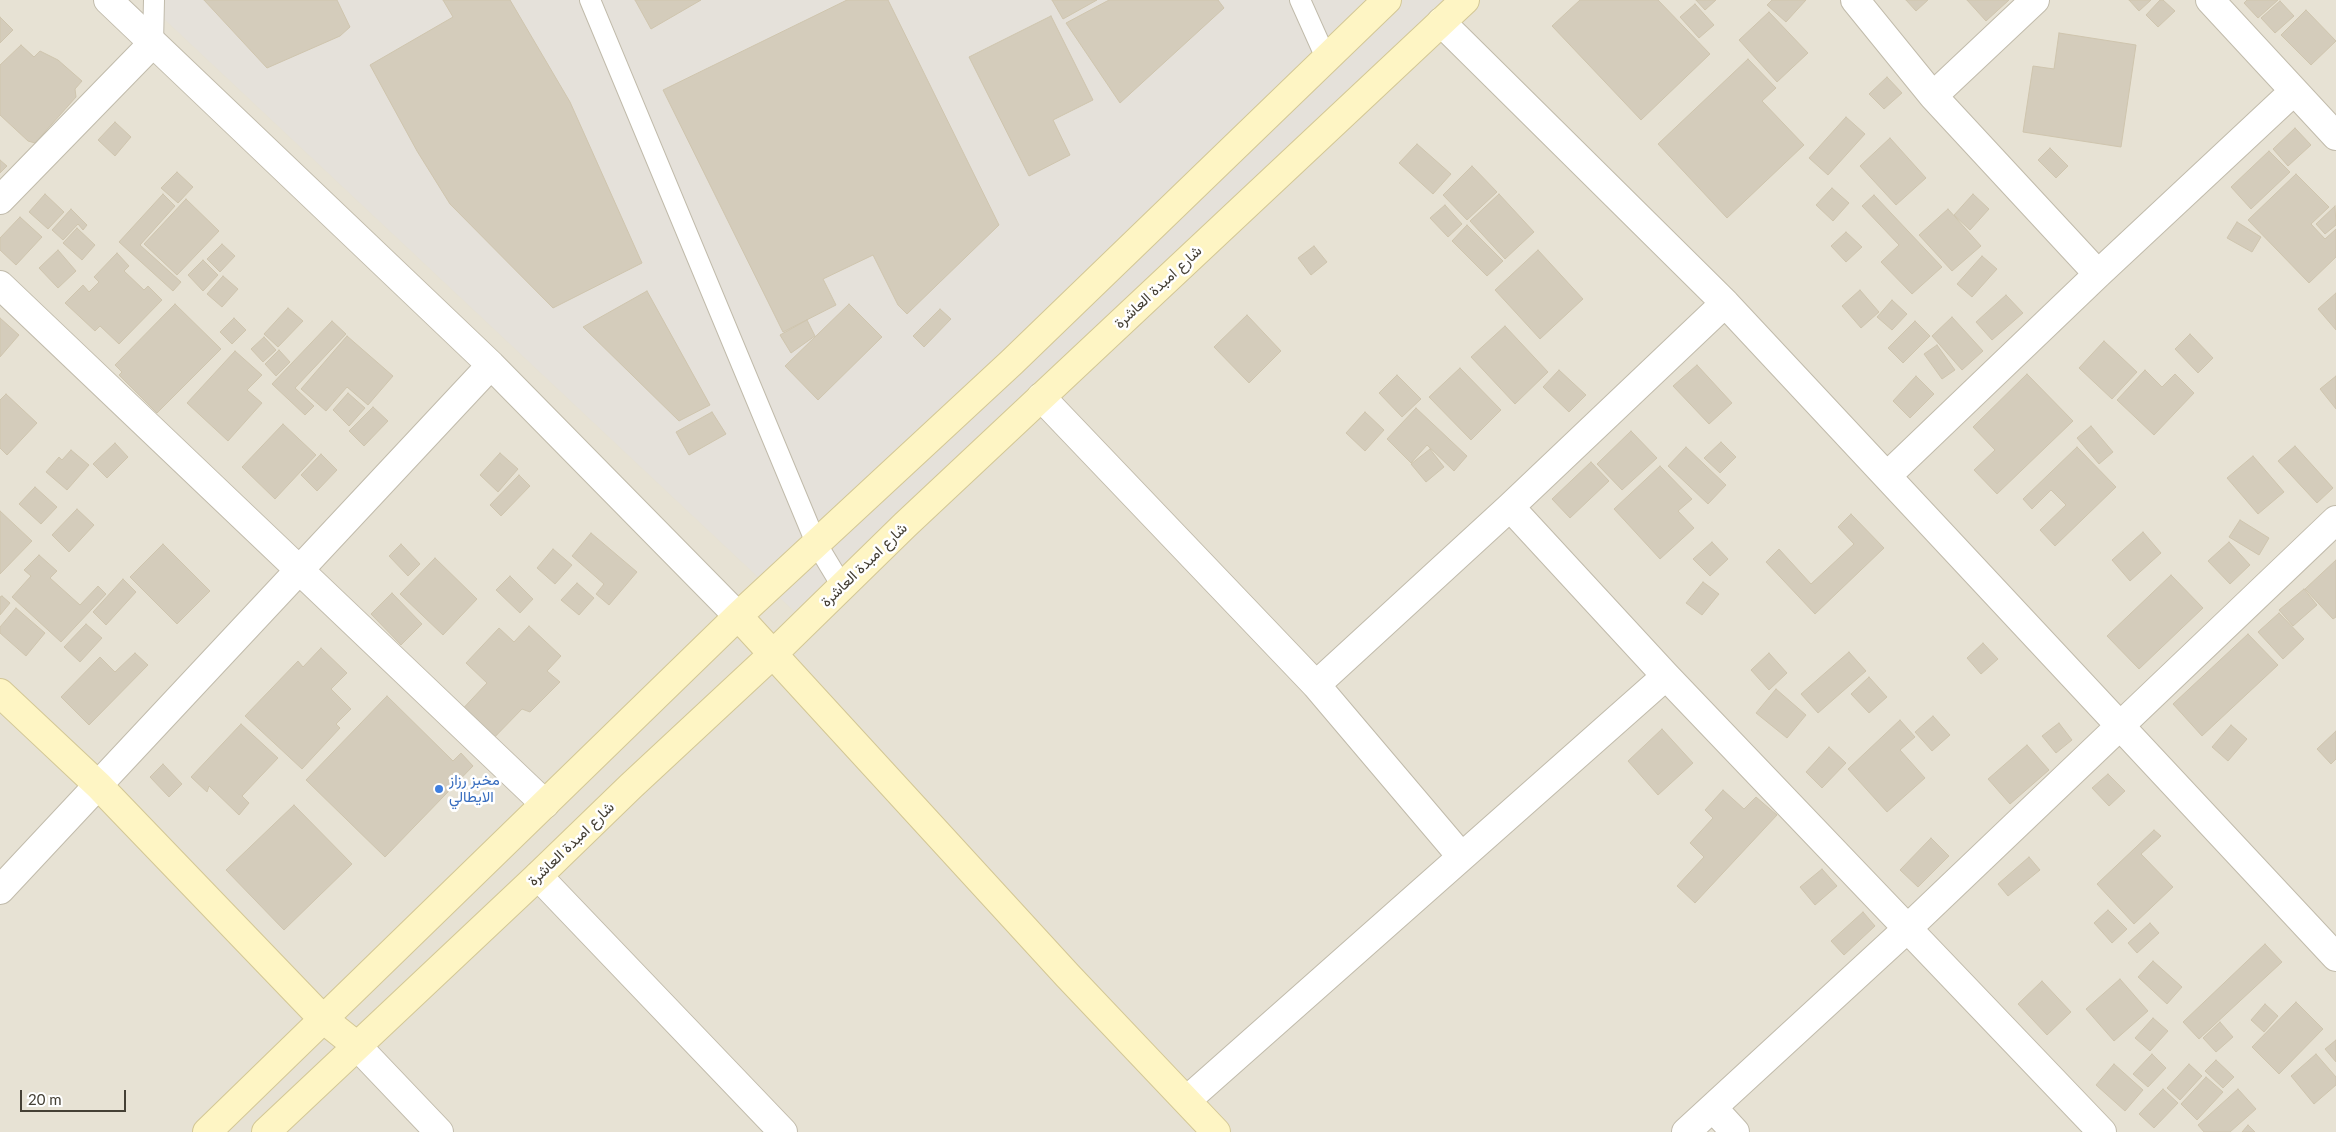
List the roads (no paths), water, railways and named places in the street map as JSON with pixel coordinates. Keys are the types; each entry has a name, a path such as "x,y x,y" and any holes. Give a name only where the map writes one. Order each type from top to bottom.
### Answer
{"main road":[{"path":"207,1132 322,1018 738,616 1012,362 1387,0"},
{"name":"شارع امبدة العاشرة","path":"266,1132 773,654 1041,397 1465,0"},
{"path":"738,616 1062,969 1215,1132"},
{"path":"0,693 98,786 322,1018 357,1046"}],"street":[{"path":"108,0 491,365 738,616"},
{"path":"1855,0 1932,96 2098,274"},
{"path":"1932,96 2035,0"},
{"path":"2210,0 2336,136"},
{"path":"1441,22 1725,303 1888,475 2336,957"},
{"path":"0,200 153,43"},
{"path":"1888,475 2098,274 2294,91"},
{"path":"0,285 545,804"},
{"path":"1316,685 1510,507 1725,303"},
{"path":"0,890 491,365"},
{"path":"1041,397 1316,685 1461,856"},
{"path":"1510,507 1666,676 2102,1132"},
{"path":"1686,1132 1908,928 2336,520"},
{"path":"1187,1100 1666,676"},
{"path":"538,876 783,1132"},
{"path":"357,1046 439,1132"},
{"path":"1712,1108 1735,1132"}],"lane":[{"path":"153,43 154,0"},
{"path":"590,0 816,543 842,586"},
{"path":"1300,0 1326,58"}],"place":[{"name":"مخبز رزاز الايطالي","path":"439,789"}]}
